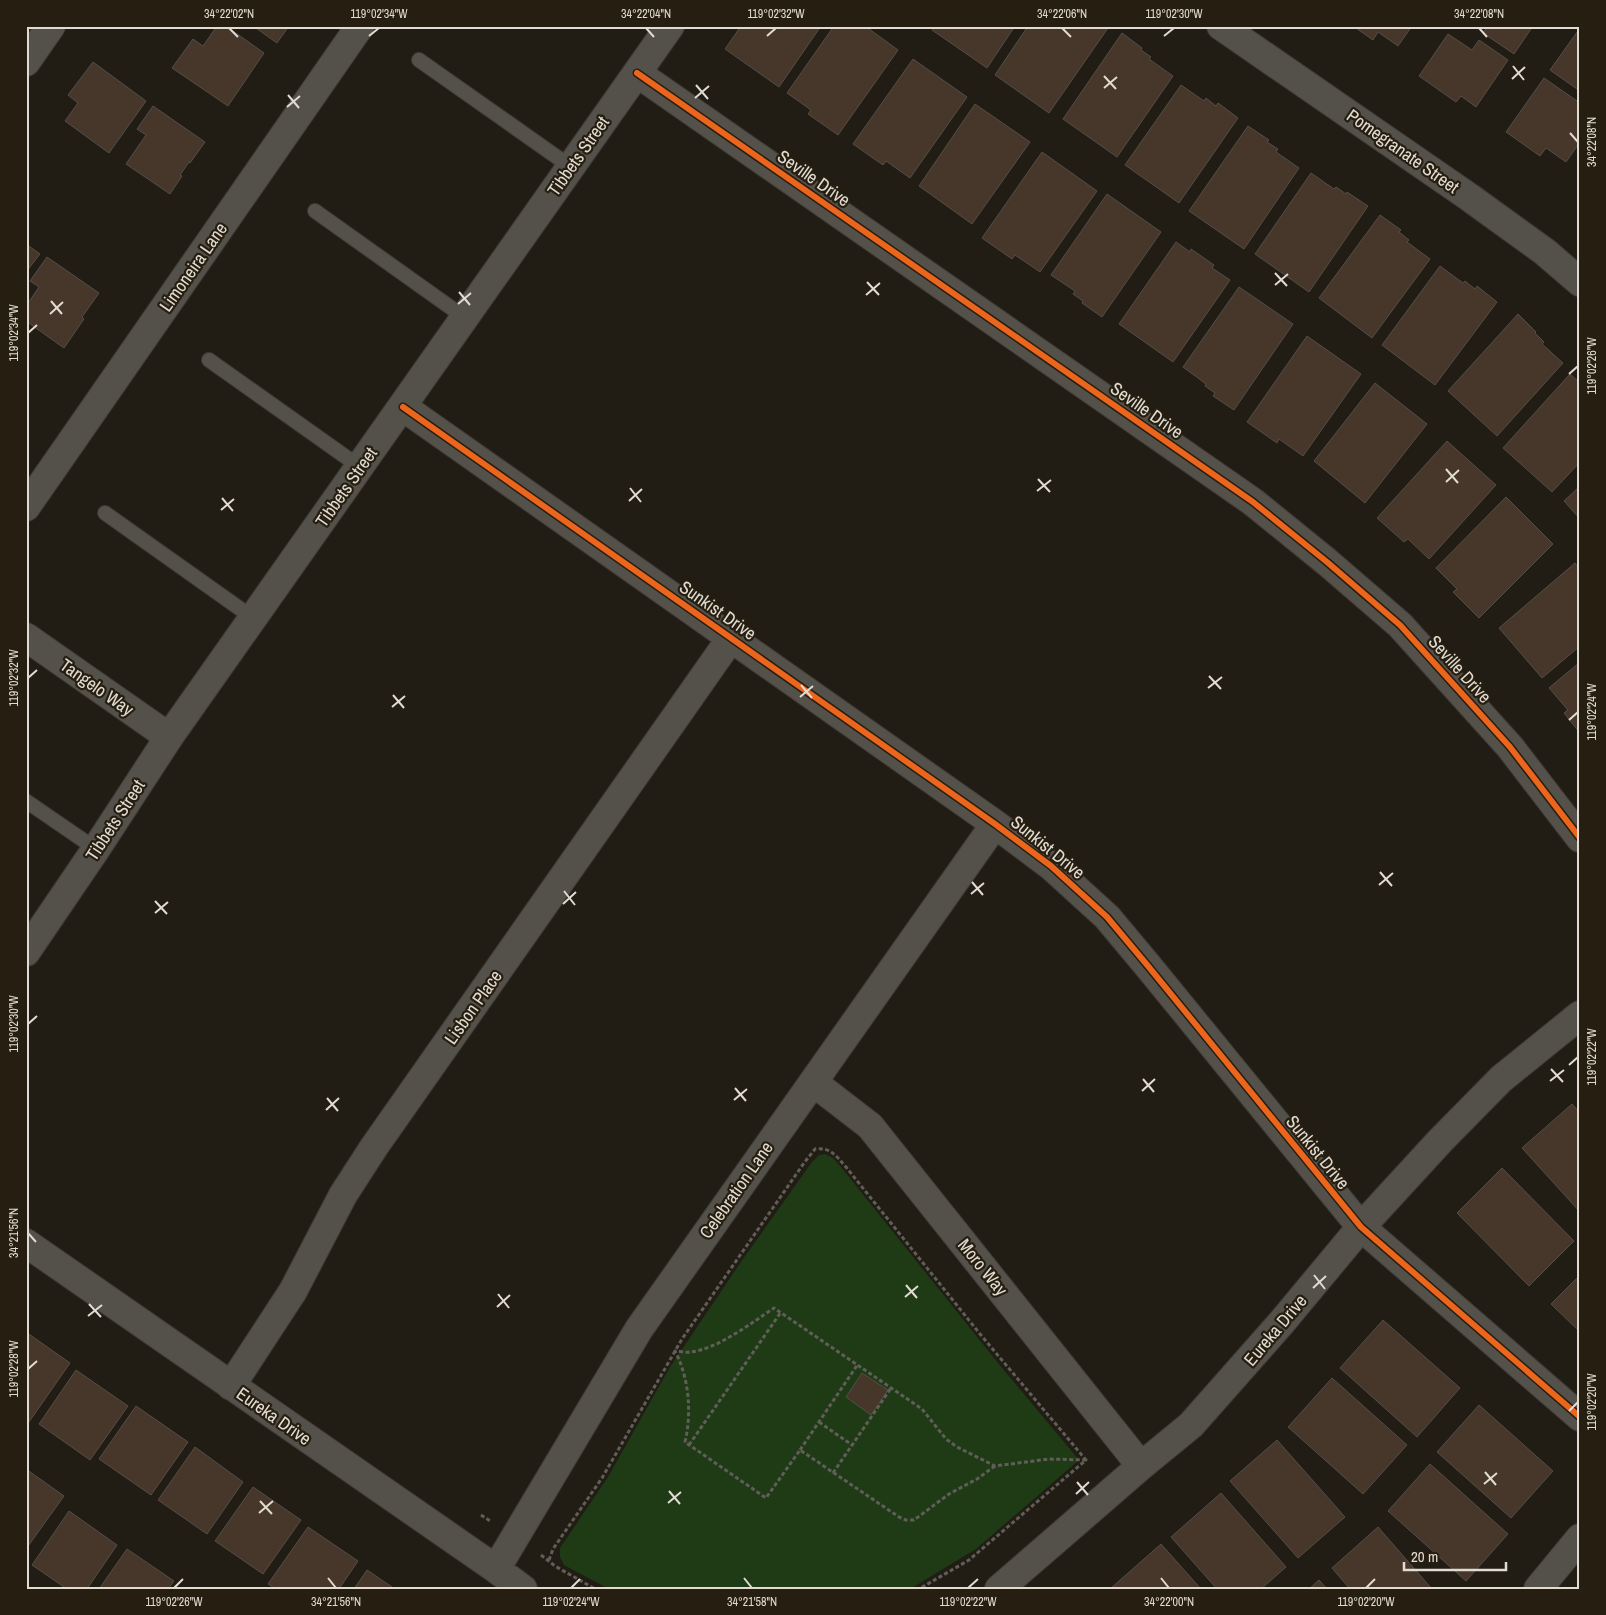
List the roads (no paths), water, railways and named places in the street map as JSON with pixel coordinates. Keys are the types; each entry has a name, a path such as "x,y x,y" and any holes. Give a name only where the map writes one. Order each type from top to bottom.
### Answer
{"street":[{"path":"26,62 52,26"},
{"name":"Limoneira Lane","path":"26,507 360,26"},
{"name":"Tibbets Street","path":"26,952 96,849 168,737 360,468 464,316 670,26"},
{"name":"Pomegranate Street","path":"1221,26 1468,197 1545,252 1580,282"},
{"name":"Seville Drive","path":"637,73 1253,502 1327,562 1400,625 1510,747 1580,838"},
{"name":"Sunkist Drive","path":"403,407 995,824 1051,866 1107,917 1361,1227 1580,1417"},
{"name":"Tangelo Way","path":"26,637 168,737"},
{"name":"Lisbon Place","path":"231,1386 293,1291 343,1195 374,1147 731,638"},
{"name":"Celebration Lane","path":"496,1569 639,1330 995,824"},
{"name":"Eureka Drive","path":"999,1589 1191,1425 1282,1322 1361,1227 1440,1141 1501,1078 1580,1015"},
{"name":"Moro Way","path":"812,1082 870,1126 1141,1466"},
{"name":"Eureka Drive","path":"26,1243 523,1589"},
{"path":"1538,1589 1580,1538"}],"lane":[{"path":"419,60 570,167"},
{"path":"315,210 464,316"},
{"path":"209,360 360,468"},
{"path":"106,513 253,618"},
{"path":"26,800 96,849"}]}
